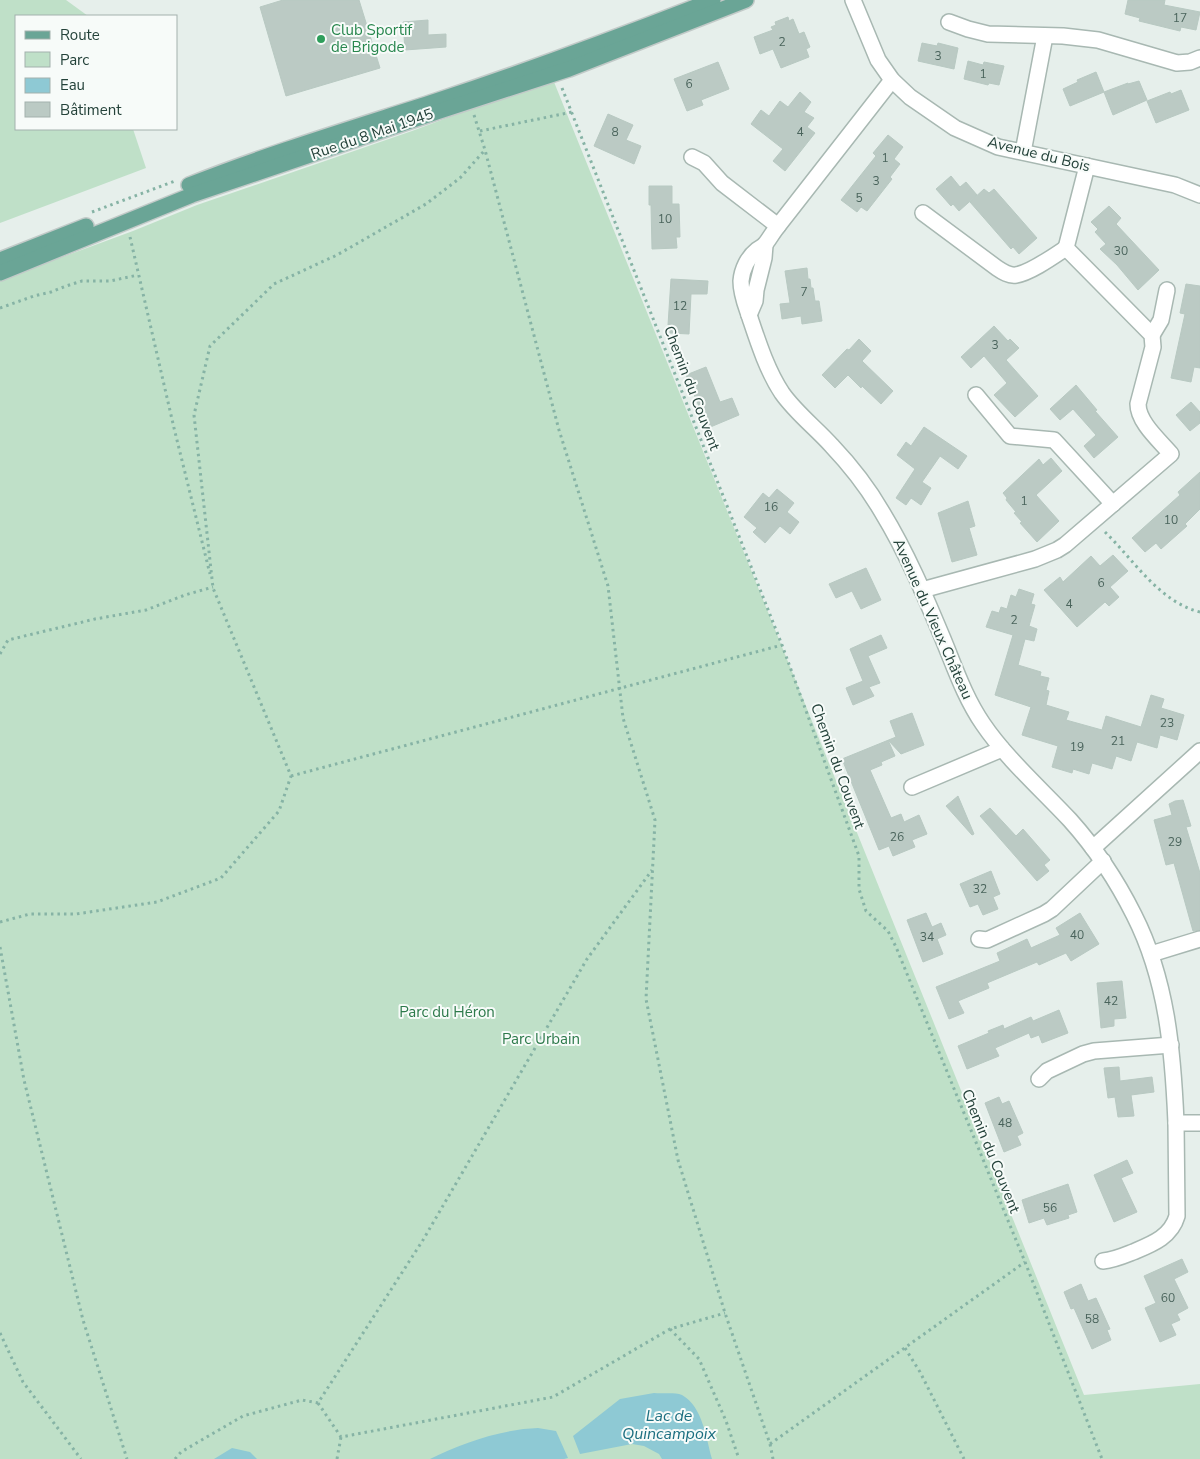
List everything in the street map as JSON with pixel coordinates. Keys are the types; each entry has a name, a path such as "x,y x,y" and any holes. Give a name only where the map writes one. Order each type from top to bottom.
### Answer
{"main road":[{"name":"Rue du 8 Mai 1945","path":"0,260 212,177 308,142 434,102 561,58 713,0"},
{"name":"Rue du 8 Mai 1945","path":"0,273 192,195 274,166 556,74 746,0"}],"street":[{"name":"Avenue du Bois","path":"853,0 878,60 892,80 910,97 955,128 998,147 1175,186 1200,195"},
{"path":"948,22 968,30 988,34 1063,36 1098,40 1177,63 1190,62 1200,58"},
{"path":"1023,152 1045,36"},
{"name":"Avenue du Vieux Château","path":"892,80 765,245 764,258 756,290 756,301 749,315 769,369 781,391 860,479 892,529 922,590 967,697 981,722 1002,749 1071,821 1094,848 1130,908 1151,954 1166,1011 1171,1045 1176,1123 1177,1216 1167,1233 1154,1243 1113,1260 1103,1261"},
{"path":"692,157 704,164 722,183 778,226"},
{"path":"923,213 1005,274 1017,275 1066,248 1087,166"},
{"path":"1066,248 1152,335"},
{"path":"922,590 1047,555 1065,545 1171,454 1143,421 1138,410 1153,347 1152,335 1161,320 1167,290"},
{"path":"976,396 1010,436 1054,440 1113,504"},
{"path":"912,787 1002,749"},
{"path":"1094,848 1200,751"},
{"path":"979,940 987,940 1052,909 1103,861"},
{"path":"1151,954 1200,939"},
{"path":"1039,1079 1047,1071 1083,1054 1094,1051 1171,1045"},
{"path":"1176,1123 1200,1123"}],"path":[{"name":"Chemin du Couvent","path":"556,74 782,646 859,856 860,889 866,911 888,931 896,947 1102,1459"},
{"path":"473,111 486,150 559,430 608,586 623,718 655,820 646,999 678,1160 725,1313 770,1444 773,1459"},
{"path":"480,131 572,112"},
{"path":"213,588 194,415 210,346 274,284 337,255 426,204 460,178 486,150"},
{"path":"0,922 30,914 76,914 158,902 222,878 279,811 291,776 213,588 125,222"},
{"path":"0,308 82,282 110,281 138,275"},
{"path":"1094,521 1158,589 1184,608 1200,612"},
{"path":"0,654 8,640 96,619 146,610 185,595 213,588"},
{"path":"291,776 782,646"},
{"path":"318,1403 423,1240 587,959 653,870"},
{"path":"0,947 24,1080 83,1320 127,1459"},
{"path":"770,1444 1024,1262"},
{"path":"341,1437 553,1397 670,1329 725,1313"},
{"path":"670,1329 699,1358 726,1421 739,1459"},
{"path":"0,1333 23,1382 81,1459"},
{"path":"905,1348 920,1372 964,1459"},
{"path":"175,1459 181,1452 243,1416 302,1400 318,1403 341,1437 337,1459"}],"green space":[{"path":"0,0 66,0 87,15 15,15 15,130 133,130 146,168 0,223"},
{"name":"Parc Urbain","path":"554,82 1084,1395 1200,1384 1200,1459 0,1459 0,280 133,231 197,205 471,109"}],"water":[{"name":"Lac de Quincampoix","path":"654,1393 679,1394 689,1400 695,1407 703,1424 712,1459 662,1459 659,1454 644,1446 632,1444 580,1454 573,1436 620,1399"},
{"path":"538,1428 556,1431 568,1458 430,1459 482,1438 511,1431"},
{"path":"232,1448 250,1452 257,1459 214,1459"}],"building":[{"path":"283,0 359,0 380,68 286,96 260,7"},
{"path":"1128,0 1165,0 1164,5 1200,12 1196,30 1181,27 1180,31 1139,21 1140,18 1125,14"},
{"path":"788,17 789,21 793,19 799,34 804,32 810,47 806,49 809,57 781,68 773,49 760,54 754,37 773,30 771,27 776,25 775,22"},
{"path":"428,20 428,35 446,34 446,47 405,50 403,22"},
{"path":"922,43 937,46 938,43 958,48 954,69 918,61"},
{"path":"968,61 983,65 984,62 1004,66 999,85 989,83 988,85 964,79"},
{"path":"718,62 729,89 701,100 703,105 687,111 674,79"},
{"path":"1096,72 1104,92 1070,106 1063,89 1078,82 1077,80"},
{"path":"1139,81 1147,100 1113,115 1104,92"},
{"path":"1181,90 1189,110 1156,123 1147,101"},
{"path":"800,92 811,102 804,112 814,118 807,127 815,133 785,171 773,161 783,149 751,124 761,110 769,116 780,101 788,107"},
{"path":"608,114 633,125 626,140 641,146 634,164 594,146"},
{"path":"888,135 903,147 894,159 900,164 890,177 892,179 867,211 861,207 857,212 841,200 876,156 873,153"},
{"path":"951,176 960,187 966,182 977,195 959,211 953,204 951,206 936,189"},
{"path":"649,186 672,186 672,204 679,204 680,237 676,237 677,248 652,249"},
{"path":"984,189 989,193 994,189 1037,238 1019,254 1013,247 1011,249 970,202"},
{"path":"1109,206 1121,218 1116,224 1159,270 1138,290 1117,265 1100,249 1106,244 1095,232 1098,229 1091,222"},
{"path":"807,268 808,279 810,279 811,288 813,288 815,301 819,301 822,321 802,324 801,316 782,319 780,304 790,303 785,271"},
{"path":"671,279 708,281 707,294 691,294 689,334 670,333 670,325 668,325"},
{"path":"1186,284 1200,286 1200,368 1194,367 1191,382 1171,378 1185,314 1180,313"},
{"path":"994,326 1008,341 1010,339 1019,348 1006,360 1038,396 1015,417 994,395 1007,383 984,356 971,368 961,357"},
{"path":"859,339 871,351 862,361 893,391 881,404 848,375 835,388 822,375"},
{"path":"706,367 720,402 732,398 739,415 708,428 686,375"},
{"path":"1076,385 1097,410 1095,411 1118,437 1094,458 1084,446 1096,435 1073,409 1060,420 1050,409"},
{"path":"1191,402 1200,412 1200,423 1190,431 1176,415"},
{"path":"924,427 967,456 958,469 940,456 922,482 931,488 921,505 911,498 906,505 896,498 915,469 897,455 906,442 911,446"},
{"path":"1051,458 1062,471 1036,495 1059,521 1037,542 1020,523 1022,522 1014,513 1016,512 1003,493 1039,459 1043,465"},
{"path":"1200,472 1200,509 1185,524 1187,526 1161,549 1156,543 1145,552 1132,538 1180,495 1178,492"},
{"path":"777,489 794,503 787,512 799,522 790,534 780,526 765,543 753,532 757,528 744,517 763,493 769,498"},
{"path":"968,501 975,526 969,528 977,555 952,562 938,513"},
{"path":"1113,555 1128,571 1110,587 1119,597 1109,606 1105,602 1077,627 1044,590 1060,577 1063,582 1091,556 1100,566"},
{"path":"866,568 881,600 861,609 852,591 836,598 829,584"},
{"path":"1019,589 1034,594 1031,604 1035,605 1029,626 1037,629 1034,641 1025,639 1018,665 1041,672 1040,676 1049,678 1046,690 1049,691 1046,705 1069,712 1066,720 1102,730 1106,716 1141,727 1151,695 1164,699 1161,708 1184,715 1177,740 1160,735 1157,748 1137,742 1131,761 1116,756 1112,769 1092,763 1089,774 1073,769 1072,773 1052,767 1058,746 1022,735 1031,707 995,695 1013,635 986,627 992,611 999,613 1001,607 1007,609 1011,595 1016,597"},
{"path":"881,635 887,648 868,656 880,683 869,687 874,696 853,705 846,688 863,681 850,649"},
{"path":"912,713 924,745 901,754 888,740 896,737 890,721"},
{"path":"888,740 895,756 881,762 882,765 870,770 891,818 901,814 904,822 919,815 927,834 912,840 915,847 893,856 889,846 879,850 842,759"},
{"path":"958,796 974,834 972,835 946,806"},
{"path":"1183,800 1191,826 1186,827 1200,873 1200,930 1193,931 1174,863 1166,865 1154,820 1172,815 1169,804"},
{"path":"990,808 1016,836 1023,829 1050,860 1044,865 1049,871 1037,881 980,816"},
{"path":"991,871 1000,894 993,897 998,909 983,915 978,904 970,907 960,884"},
{"path":"926,913 932,927 941,923 946,935 937,939 943,954 923,962 907,920"},
{"path":"1080,913 1099,944 1071,961 1066,953 1039,965 1037,962 987,983 989,988 958,1001 964,1013 949,1019 936,987 1000,961 997,953 1027,939 1031,948 1060,935 1056,928"},
{"path":"1122,981 1126,1018 1114,1019 1114,1026 1101,1028 1097,983"},
{"path":"1059,1010 1068,1033 1042,1043 1039,1035 1031,1038 1029,1033 995,1048 999,1056 967,1069 958,1046 1003,1025 1004,1029 1031,1017 1033,1021"},
{"path":"1119,1067 1120,1081 1152,1077 1154,1092 1131,1095 1134,1116 1118,1117 1115,1097 1108,1098 1104,1068"},
{"path":"999,1097 1002,1104 1009,1101 1023,1133 1017,1136 1021,1145 1004,1152 985,1103"},
{"path":"1127,1160 1133,1173 1121,1178 1137,1212 1114,1222 1094,1175"},
{"path":"1068,1184 1077,1212 1068,1215 1069,1218 1047,1225 1044,1218 1029,1223 1022,1200"},
{"path":"1182,1259 1188,1272 1174,1279 1188,1308 1177,1314 1180,1320 1171,1324 1176,1335 1160,1342 1145,1308 1156,1303 1144,1276"},
{"path":"1081,1284 1088,1301 1096,1298 1110,1329 1107,1330 1111,1340 1092,1349 1074,1308 1071,1309 1064,1292"}],"place":[{"name":"Club Sportif de Brigode","path":"321,39"}],"park label":[{"name":"Parc du Héron","path":"447,1012"}]}
